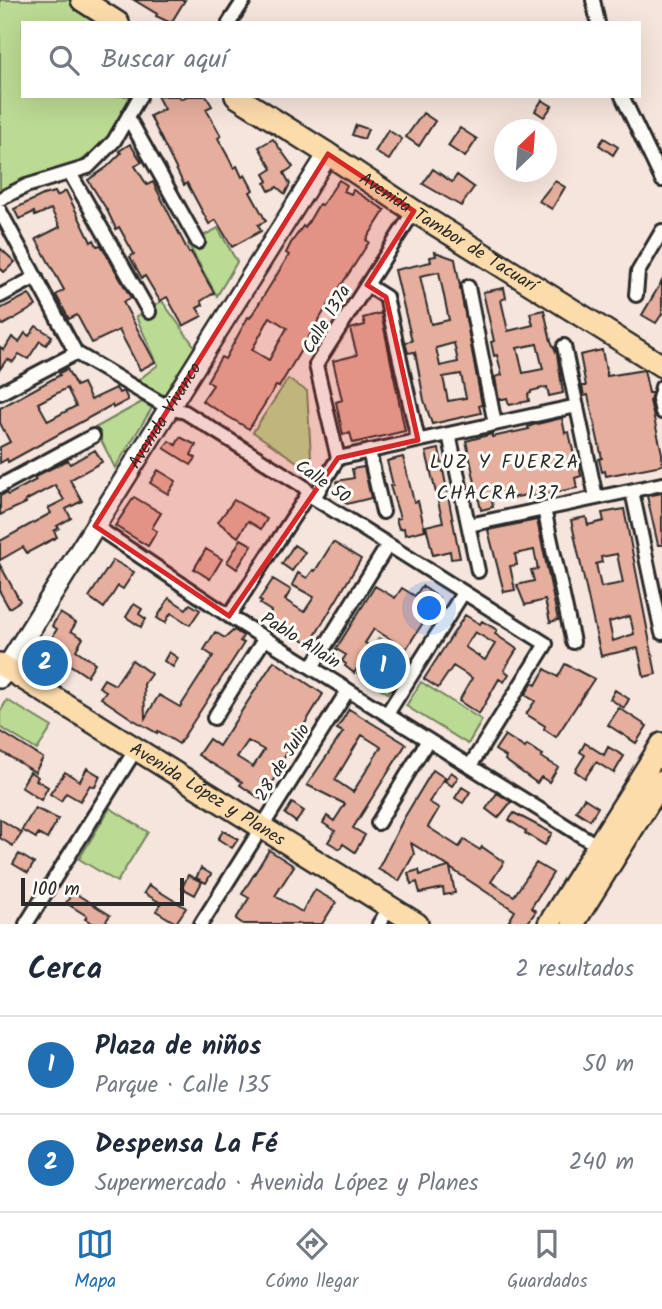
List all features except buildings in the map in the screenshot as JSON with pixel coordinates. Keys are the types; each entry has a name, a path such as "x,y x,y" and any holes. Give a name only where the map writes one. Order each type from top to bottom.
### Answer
{"main road":[{"path":"82,0 115,21"},
{"name":"Avenida Tambor de Tacuarí","path":"239,98 662,366"},
{"name":"Avenida Vivanco","path":"2,670 328,154"},
{"name":"Avenida López y Planes","path":"2,670 136,748 262,827 384,915 417,924"},
{"path":"549,924 662,744"},
{"path":"573,924 662,782"}],"street":[{"path":"230,21 244,0"},
{"path":"593,0 598,21"},
{"path":"0,199 26,186 88,167 114,141 139,98"},
{"path":"623,98 662,180"},
{"path":"128,117 198,242"},
{"path":"70,173 149,312"},
{"path":"0,211 76,353 0,393"},
{"name":"Calle 137a","path":"338,457 316,365 414,211"},
{"path":"636,295 638,272 662,231"},
{"path":"0,296 36,277"},
{"path":"367,285 386,297 418,440"},
{"path":"468,287 495,424"},
{"path":"564,346 596,497"},
{"name":"Calle 50","path":"76,353 169,408 185,412 303,486 311,496 546,644 470,766"},
{"path":"662,387 659,399 662,412"},
{"path":"229,616 338,457 577,406"},
{"path":"449,434 478,571"},
{"path":"0,486 93,436"},
{"path":"369,451 383,512"},
{"path":"469,524 662,485"},
{"path":"632,491 662,633"},
{"path":"544,509 572,642"},
{"name":"Pablo Allain","path":"95,526 229,616 598,846"},
{"path":"312,667 388,545"},
{"path":"387,714 463,593"},
{"path":"214,719 265,638"},
{"name":"28 de Julio","path":"201,924 348,690"},
{"path":"378,823 428,740"},
{"path":"26,924 136,748"}],"highlighted area":[{"path":"328,154 414,211 367,285 386,297 418,440 338,458 229,616 95,526"}],"green space":[{"path":"0,0 71,0 104,21 21,21 21,98 135,98 113,135 76,165 0,192"},
{"path":"218,228 237,262 217,296 188,244"},
{"path":"162,301 195,347 164,397 137,381 158,365 136,317"},
{"path":"288,379 307,391 312,472 253,432"},
{"path":"142,402 152,408 115,468 95,428"},
{"path":"379,638 410,658 388,693 357,673"},
{"path":"421,682 482,720 468,744 406,706"},
{"path":"7,700 52,727 37,750 0,727 0,712"},
{"path":"110,808 148,832 117,882 79,859"}],"place":[{"name":"Despensa La Fé","path":"45,663"},
{"name":"Plaza de niños","path":"383,666"}],"district":[{"name":"LUZ Y FUERZA","path":"505,461"},
{"name":"CHACRA 137","path":"498,492"}]}
